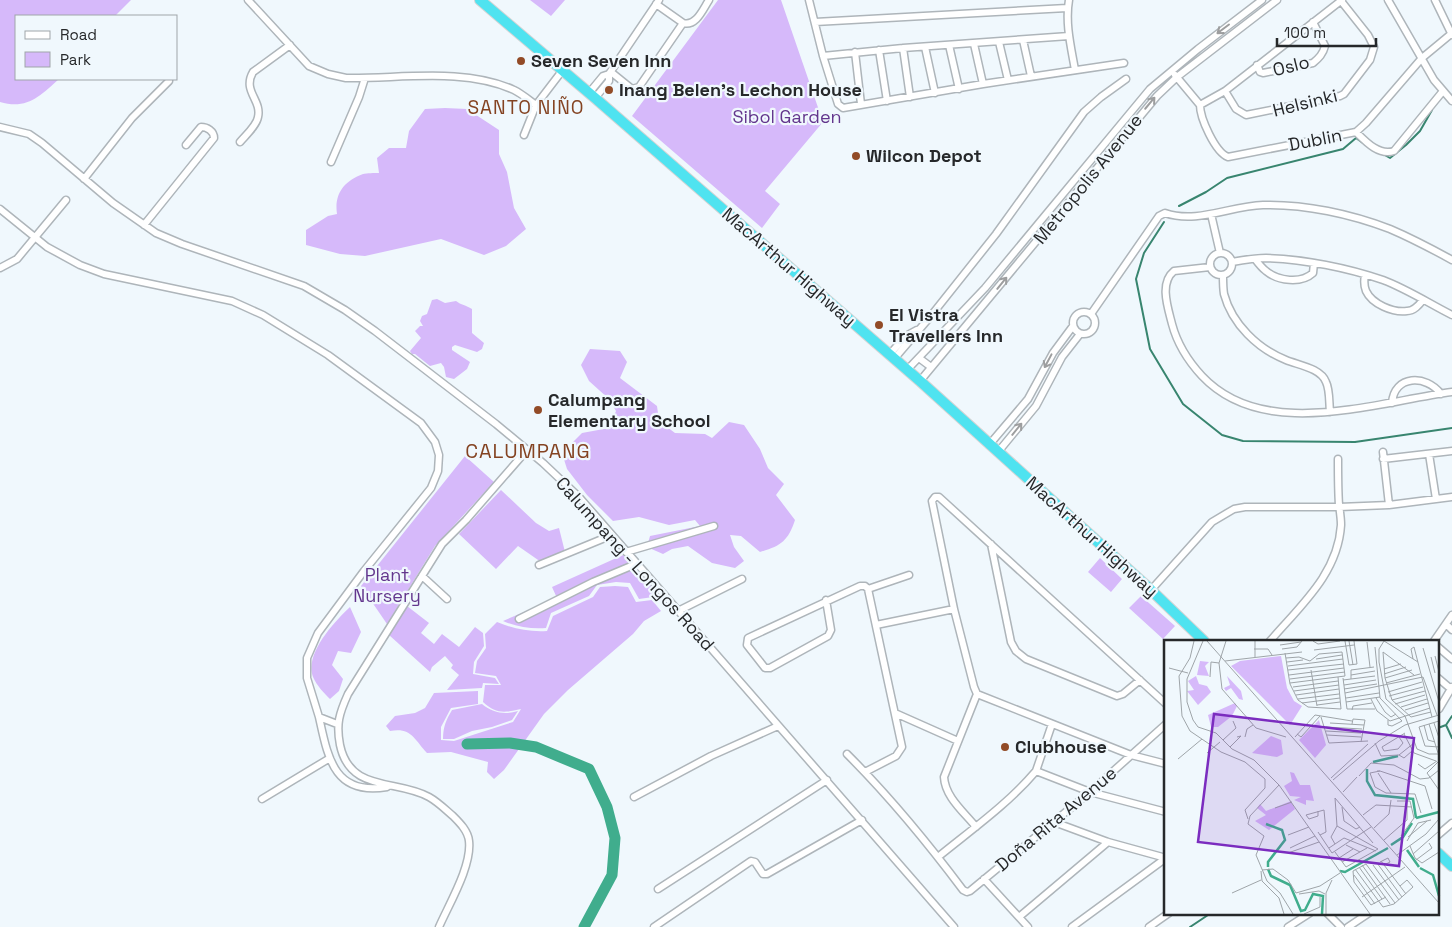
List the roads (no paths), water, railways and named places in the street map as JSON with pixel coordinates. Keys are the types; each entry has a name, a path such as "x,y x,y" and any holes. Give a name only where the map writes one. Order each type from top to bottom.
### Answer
{"highway":[{"name":"MacArthur Highway","path":"480,0 920,381 1151,590 1203,640"},
{"path":"1440,855 1452,866"}],"street":[{"path":"248,0 309,66 337,76 365,78 454,76 478,80 510,88 536,105"},
{"path":"592,95 609,81 610,73 658,2 683,23 687,24 695,21 709,0"},
{"path":"809,0 823,56 840,106 843,108 1031,76 1124,63"},
{"path":"1068,0 1069,36 1075,70"},
{"name":"Metropolis Avenue","path":"907,370 985,288 1150,89 1262,0"},
{"name":"Metropolis Avenue","path":"920,381 1157,96 1177,77 1278,0"},
{"path":"1172,70 1200,105 1225,91 1342,0"},
{"name":"Helsinki","path":"1225,91 1236,110 1246,115 1344,94 1370,60 1374,46 1342,0"},
{"path":"1388,0 1434,80 1452,101"},
{"path":"1435,0 1452,34"},
{"path":"815,22 1067,8"},
{"name":"Oslo","path":"1258,65 1262,73 1313,63 1321,55 1324,46 1313,22"},
{"path":"610,73 632,89 639,87 683,23"},
{"name":"Dublin","path":"1200,105 1202,121 1220,152 1228,157 1356,132 1422,58 1452,34"},
{"path":"823,56 1069,36"},
{"path":"1023,40 1031,76"},
{"path":"999,42 1008,80"},
{"path":"974,44 983,84"},
{"path":"240,142 258,119 259,114 249,86 250,77 253,72 290,46"},
{"path":"949,46 959,89"},
{"path":"925,47 935,93"},
{"path":"903,48 910,97"},
{"path":"879,50 887,101"},
{"path":"856,52 861,104"},
{"path":"524,135 536,105 562,71"},
{"path":"331,162 359,97 365,78"},
{"path":"892,357 920,328 996,234 1084,112 1101,96 1126,79"},
{"path":"84,179 132,118 169,80"},
{"path":"1356,132 1372,147 1389,152 1394,150 1443,91"},
{"name":"Calumpang - Longos Road","path":"0,127 29,134 113,203 156,233 182,244 304,286 326,298 375,331 527,450 579,497 954,927"},
{"path":"144,225 214,138 214,135 212,132 200,127 186,145"},
{"path":"0,268 17,259 66,200"},
{"path":"1091,314 1162,214 1165,213 1182,218 1262,205 1327,212 1390,230 1452,260"},
{"path":"0,209 47,247 80,265 104,274 232,300 263,315 328,355 421,424 435,442 439,455 438,471 432,488 364,571 318,633 307,658 307,678 330,758 341,778 357,786 376,789 389,786"},
{"path":"1211,214 1220,253"},
{"path":"1220,253 1227,255 1232,262 1230,270 1223,275 1214,273 1210,267 1213,256 1220,253"},
{"path":"1232,262 1255,258 1283,259 1314,263 1365,275 1385,281 1452,315"},
{"path":"1255,258 1268,273 1288,280 1308,277 1313,273 1314,263"},
{"path":"1210,267 1174,271 1166,280 1164,286 1172,325 1193,367 1210,385 1225,396 1241,403 1295,414 1330,412 1392,404 1452,392"},
{"path":"1223,275 1224,293 1232,312 1248,334 1264,349 1283,359 1314,370 1321,375 1326,382 1330,412"},
{"path":"1365,275 1366,291 1375,302 1382,306 1407,312 1414,309 1423,300"},
{"path":"989,445 1028,399 1053,353 1073,326 1074,318 1079,313 1087,312 1096,321 1095,328 1089,334 1080,334 1073,326"},
{"path":"998,452 1036,406 1062,358 1080,334"},
{"path":"918,358 931,367"},
{"path":"1392,404 1392,395 1395,390 1408,382 1423,381 1430,383 1441,394"},
{"path":"1028,399 1036,406"},
{"path":"439,927 468,858 469,841 462,825 430,798 389,786 352,771 343,757 337,724 348,694 442,544 466,520 527,450"},
{"path":"1383,452 1389,506"},
{"path":"1384,459 1452,453"},
{"path":"1429,454 1436,499"},
{"path":"1271,640 1316,587 1326,574 1333,560 1341,522 1338,459"},
{"path":"1164,702 939,497 932,501 954,609 974,687 978,694 1130,755 1164,764"},
{"path":"1151,590 1212,522 1234,509 1245,507 1389,506 1452,497"},
{"path":"626,552 714,526"},
{"path":"538,565 612,535"},
{"path":"991,544 1011,642 1020,655 1117,696 1123,694 1140,680"},
{"path":"519,619 593,582 636,564"},
{"path":"868,589 908,575"},
{"path":"422,576 447,599"},
{"path":"678,611 742,579"},
{"path":"826,600 831,630 828,636 770,668 765,668 747,645 748,638 826,600 860,586 865,586 868,589 902,747 896,756 865,772"},
{"path":"876,626 954,609"},
{"path":"1435,640 1452,615"},
{"path":"1446,624 1452,630"},
{"path":"1440,649 1452,659"},
{"path":"1440,680 1451,688 1440,707"},
{"path":"976,827 948,794 944,785 947,768 978,694"},
{"path":"896,713 958,741"},
{"path":"319,717 337,724"},
{"path":"847,754 865,772 938,857 976,827 1036,771 1052,724"},
{"path":"634,797 711,756 778,726"},
{"name":"Doña Rita Avenue","path":"938,857 963,890 966,892 970,891 1090,792 1164,726"},
{"path":"262,799 330,758"},
{"path":"1036,771 1090,792 1164,811"},
{"path":"658,889 827,780"},
{"path":"654,927 751,861 755,862 763,874 767,874 862,820"},
{"path":"1054,822 1108,842 1164,857"},
{"path":"1440,834 1452,822"},
{"path":"1019,917 1108,842"},
{"path":"1072,927 1164,859"},
{"path":"984,879 1028,927"},
{"path":"1149,927 1168,914"},
{"path":"1293,926 1309,914"},
{"path":"1328,914 1341,927"},
{"path":"1348,927 1368,914"}],"waterway":[{"path":"1383,154 1390,158 1406,145 1420,131 1432,110"},
{"path":"1179,206 1206,192 1227,178 1343,149 1356,138 1363,143"},
{"path":"1164,222 1144,253 1136,279 1150,349 1183,404 1222,435 1243,441 1355,442 1452,428"},
{"path":"1440,727 1446,725 1452,716"},
{"path":"1446,725 1452,738"},
{"path":"467,744 510,743 536,747 589,769 607,807 615,838 612,875 584,927"},
{"path":"1190,927 1210,914"}],"place":[{"name":"Seven Seven Inn","path":"521,61"},
{"name":"Inang Belen's Lechon House","path":"609,90"},
{"name":"Wilcon Depot","path":"856,156"},
{"name":"El Vistra Travellers Inn","path":"879,325"},
{"name":"Calumpang Elementary School","path":"538,410"},
{"name":"Clubhouse","path":"1005,747"}],"district":[{"name":"SANTO NIÑO","path":"526,107"},
{"name":"CALUMPANG","path":"528,451"}],"park label":[{"name":"Sibol Garden","path":"787,117"},
{"name":"Plant Nursery","path":"387,585"}]}
